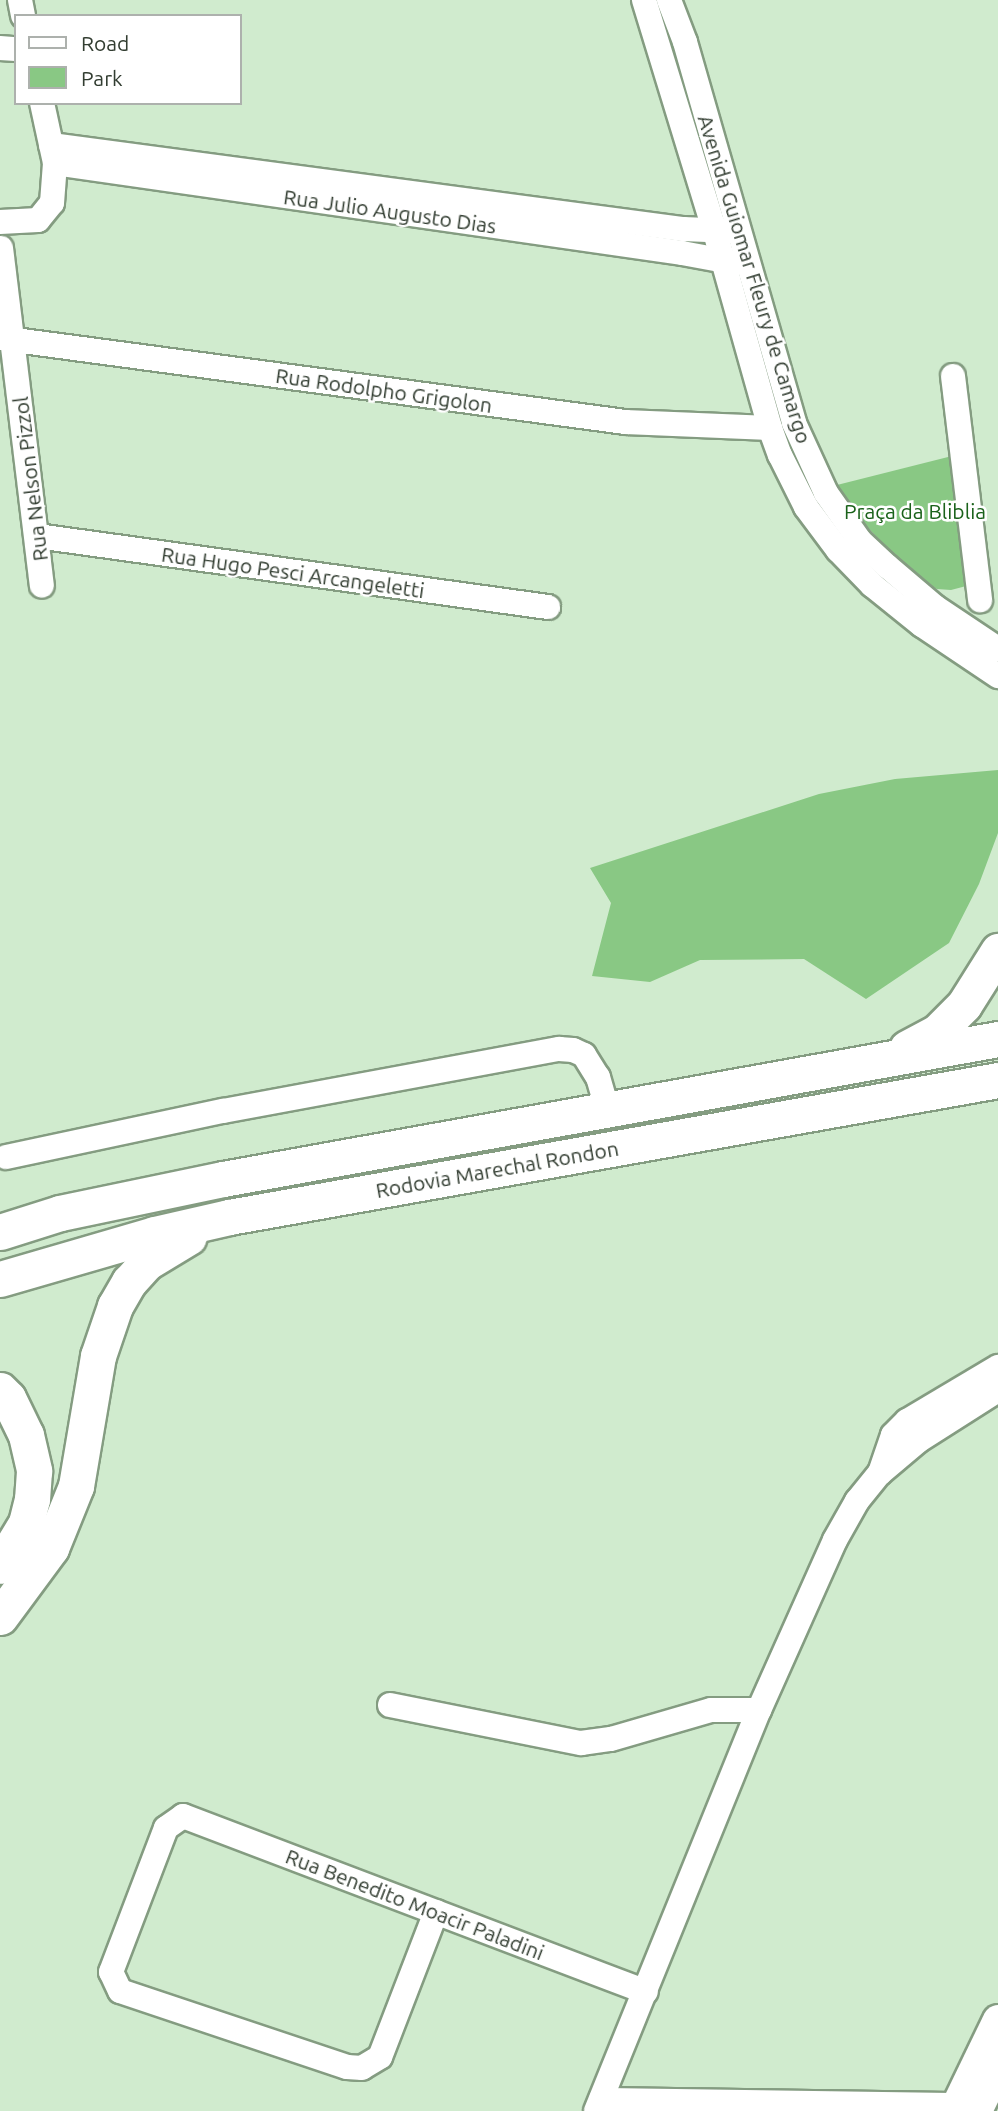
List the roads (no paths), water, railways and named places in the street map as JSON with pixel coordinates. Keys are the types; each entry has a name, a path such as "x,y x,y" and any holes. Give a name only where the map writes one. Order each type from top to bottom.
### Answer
{"highway":[{"path":"886,1059 937,1031 964,1005 998,951"},
{"name":"Rodovia Marechal Rondon","path":"0,1232 60,1213 223,1179 998,1039"},
{"name":"Rodovia Marechal Rondon","path":"0,1279 129,1241 229,1217 998,1080"},
{"path":"899,1098 998,1099"},
{"path":"0,1220 60,1213"},
{"path":"0,1617 51,1548 76,1486 98,1356 122,1294 146,1263 163,1250 229,1217"},
{"path":"0,1390 8,1398 26,1435 34,1471 32,1499 26,1523 0,1566"}],"main road":[{"path":"963,2109 998,2021"},
{"path":"963,2109 998,2068"}],"street":[{"path":"644,0 727,231 724,262 770,428 806,507 838,550 872,585 910,616 998,676"},
{"name":"Avenida Guiomar Fleury de Camargo","path":"669,0 685,42 727,231 749,265 794,423 827,493 860,541 935,607 998,649"},
{"path":"0,222 38,220 52,203 53,154 42,105"},
{"name":"Rua Julio Augusto Dias","path":"53,154 727,231"},
{"name":"Rua Julio Augusto Dias","path":"53,154 749,265"},
{"name":"Rua Nelson Pizzol","path":"1,248 7,339 42,586"},
{"name":"Rua Rodolpho Grigolon","path":"7,339 625,422 770,428"},
{"path":"910,616 935,607 989,599 953,376"},
{"name":"Rua Hugo Pesci Arcangeletti","path":"37,536 548,607"},
{"path":"6,1157 236,1109 559,1049 573,1050 584,1055 598,1077 607,1110"},
{"path":"880,1473 893,1435 907,1421 998,1367"},
{"path":"963,2109 598,2105 759,1710 835,1540 857,1501 880,1473 929,1434 998,1390"},
{"path":"390,1705 581,1743 611,1739 711,1710 759,1710"},
{"name":"Rua Benedito Moacir Paladini","path":"436,1912 380,2057 362,2068 347,2067 120,1991 111,1972 166,1828 183,1816 436,1912 646,1992"}],"park label":[{"name":"Praça da Bliblia","path":"915,511"}]}
